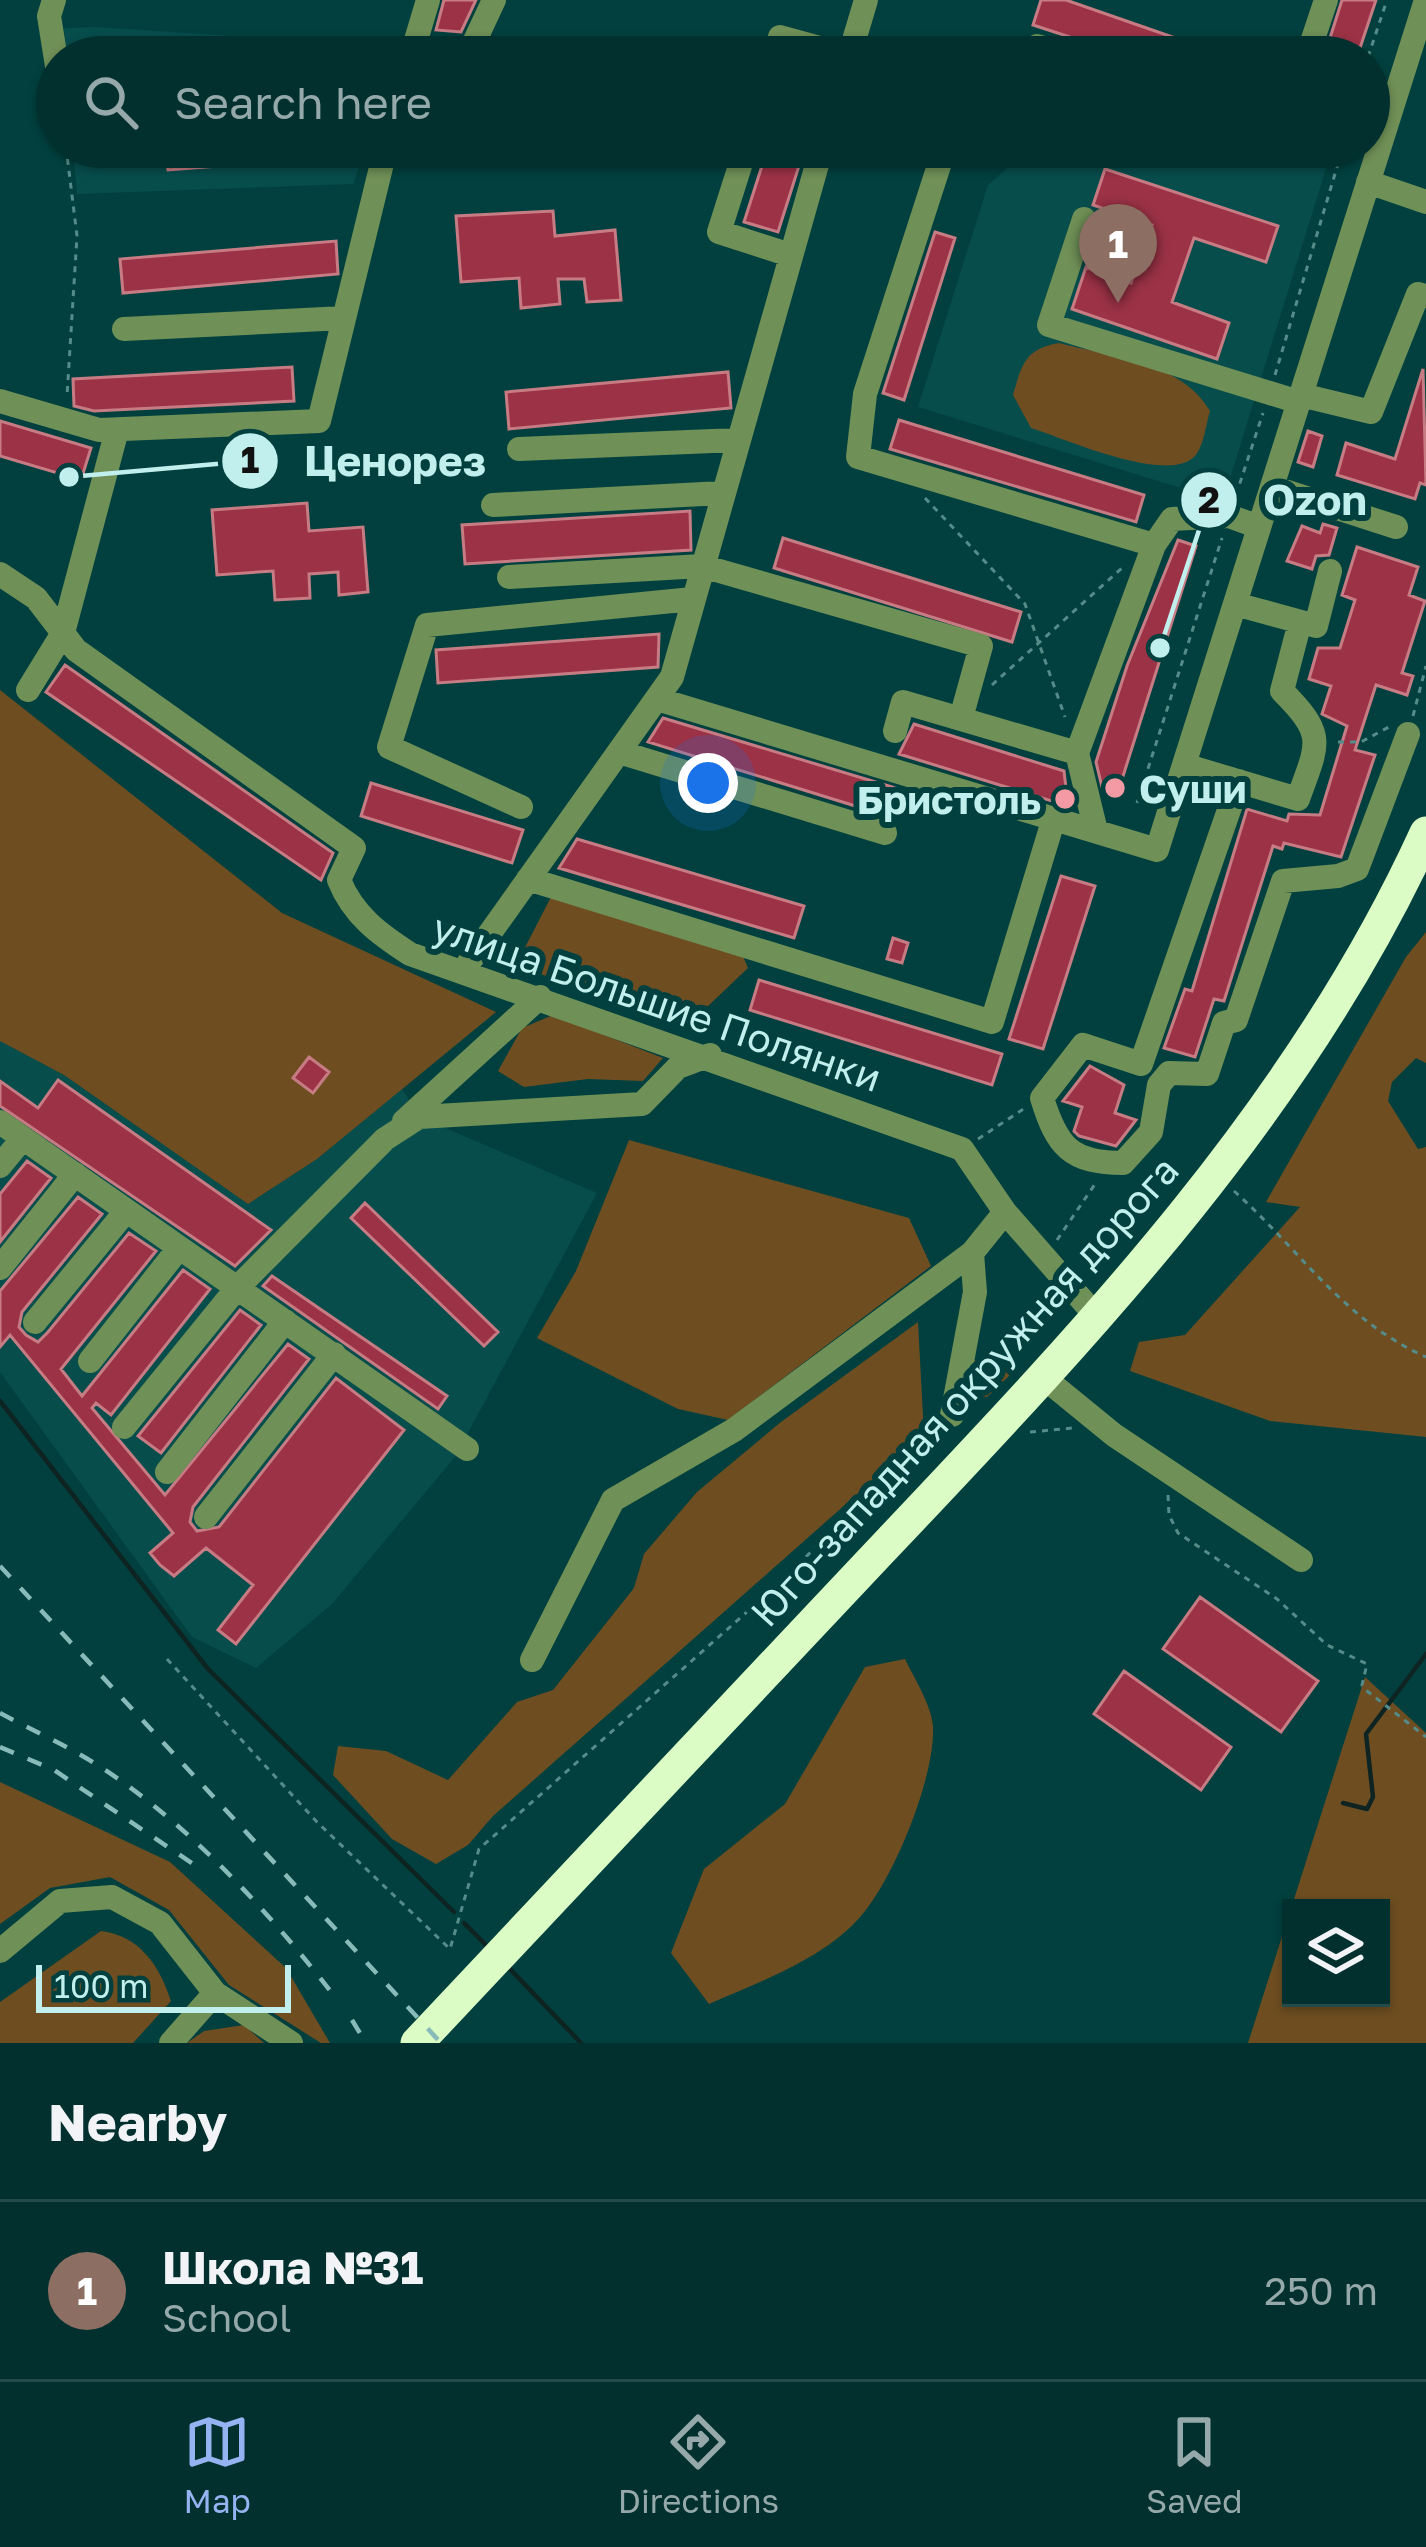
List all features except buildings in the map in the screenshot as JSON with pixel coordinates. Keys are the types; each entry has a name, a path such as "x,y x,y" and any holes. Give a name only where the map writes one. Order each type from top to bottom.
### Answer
{"highway":[{"name":"Юго-западная окружная дорога","path":"417,2043 1097,1317 1215,1174 1334,1010 1426,833"}],"street":[{"path":"52,36 49,16 54,0"},
{"path":"417,36 428,0"},
{"path":"477,36 494,0"},
{"path":"855,36 866,0"},
{"path":"1314,36 1326,0"},
{"path":"1390,91 1426,0"},
{"path":"0,401 118,430 319,421 381,168"},
{"path":"739,168 719,232 790,255"},
{"path":"463,971 672,677 816,168"},
{"path":"938,168 865,394 858,457 1154,545"},
{"path":"657,699 1157,850 1368,182 1367,168"},
{"path":"1368,182 1426,202"},
{"path":"1084,219 1049,325 1269,395 1372,412 1418,294 1426,296"},
{"path":"124,329 344,318"},
{"path":"28,691 62,633 118,430"},
{"path":"519,449 737,440"},
{"path":"1272,487 1396,527"},
{"path":"493,506 722,493"},
{"path":"1096,831 1078,753 1154,545 1172,519 1230,513 1259,527"},
{"path":"509,577 702,566 982,646 962,714"},
{"path":"1234,604 1316,626 1330,572"},
{"name":"улица Большие Полянки","path":"0,574 36,598 76,650 354,848 338,880 356,912 410,954 710,1055 962,1149"},
{"path":"521,806 389,748 427,625 693,599"},
{"path":"1184,765 1298,799 1318,742 1311,719 1282,692 1300,622"},
{"path":"895,731 903,702 962,714 1078,753"},
{"path":"1159,1085 1141,1064 1083,1045 1042,1098 1054,1136 1088,1162 1124,1163 1151,1132 1159,1085 1169,1073 1207,1074 1224,1023 1236,1020 1283,880 1338,876 1357,869 1396,729"},
{"path":"619,752 885,833"},
{"path":"1141,1064 1239,782"},
{"path":"528,879 992,1022 1054,818"},
{"path":"124,1427 237,1288 385,1139 540,997"},
{"path":"385,1139 419,1117 642,1104 678,1067 710,1055"},
{"path":"0,1122 466,1449"},
{"path":"0,1166 23,1138"},
{"path":"962,1149 1005,1212 1097,1317"},
{"path":"0,1268 75,1174"},
{"path":"35,1322 127,1210"},
{"path":"532,1660 613,1499 734,1430 972,1253 1005,1212"},
{"path":"90,1360 179,1248"},
{"path":"952,1415 974,1292 972,1253"},
{"path":"167,1472 285,1321"},
{"path":"206,1517 334,1354"},
{"path":"1043,1377 1114,1435 1301,1560"},
{"path":"0,1951 59,1900 112,1897 160,1923 215,1993 292,2043"},
{"path":"171,2043 215,1993"}],"path":[{"path":"1375,36 1387,0"},
{"path":"68,168 76,236 68,421"},
{"path":"1137,803 1269,395 1336,168"},
{"path":"897,469 1025,604 1078,753"},
{"path":"962,714 1154,545"},
{"path":"1318,742 1361,742 1396,729 1426,666"},
{"path":"962,1149 1042,1098"},
{"path":"1050,1248 1074,1222 1101,1163"},
{"path":"1215,1174 1368,1326 1426,1358"},
{"path":"167,1659 317,1822 450,1949 479,1849 775,1588 952,1415"},
{"path":"1023,1434 1059,1426 1100,1440 1114,1435"},
{"path":"1174,1476 1169,1515 1178,1533 1277,1599 1327,1646 1367,1664 1362,1685 1426,1736"}],"shaded area":[{"path":"95,27 232,36 65,36 64,28"},
{"path":"75,168 359,168 353,184 77,194"},
{"path":"1007,168 1326,168 1223,501 918,407 988,185"},
{"path":"1059,343 1163,371 1197,394 1210,411 1195,456 1182,464 1140,463 1031,428 1013,395 1019,375 1032,354"},
{"path":"0,690 282,913 496,1012 317,1159 248,1204 64,1075 0,1041"},
{"path":"551,897 742,954 748,968 686,1027 516,965"},
{"path":"1426,932 1426,1063 1416,1058 1392,1082 1388,1101 1418,1149 1426,1147 1426,1437 1270,1421 1130,1371 1139,1342 1185,1335 1300,1207 1266,1202 1406,957"},
{"path":"553,1015 663,1058 643,1081 588,1079 524,1087 498,1071 522,1028"},
{"path":"0,1041 64,1075 248,1204 317,1159 402,1089 420,1117 597,1193 455,1457 332,1604 256,1668 192,1637 0,1372"},
{"path":"629,1140 909,1218 931,1266 728,1420 678,1409 537,1338 576,1271"},
{"path":"918,1322 924,1435 493,1816 468,1845 436,1864 392,1839 333,1775 338,1746 386,1751 448,1780 517,1702 553,1690 634,1588 644,1554 697,1492 781,1422"},
{"path":"1002,1343 1010,1360 1010,1375 987,1397 968,1395 967,1399 973,1360 991,1360"},
{"path":"905,1659 929,1710 932,1748 920,1799 886,1878 861,1916 829,1945 709,2004 671,1953 704,1869 785,1804 865,1667"},
{"path":"1365,1677 1426,1733 1426,2043 1248,2043 1282,1936 1282,2007 1390,2007 1390,1899 1294,1899"},
{"path":"0,1782 170,1862 286,1968 330,2043 321,2043 229,1985 169,1910 110,1877 50,1888 0,1924"},
{"path":"101,1931 127,1939 146,1954 171,2001 133,2043 0,2043 0,2002"},
{"path":"244,2025 264,2043 187,2043 204,2031"}],"waterway":[{"path":"0,1401 208,1669 454,1912"},
{"path":"1343,1803 1367,1809 1373,1797 1366,1734 1426,1654"},
{"path":"464,1923 489,1948"},
{"path":"506,1965 581,2043"}],"railway":[{"path":"0,1566 441,2043"},
{"path":"0,1713 87,1759 164,1814 253,1900 332,1993"},
{"path":"0,1747 54,1770 202,1870"},
{"path":"352,2020 366,2043"}],"place":[{"name":"Школа №31","path":"1118,303"},
{"name":"Ценорез","path":"69,477"},
{"name":"Ozon","path":"1160,648"},
{"name":"Суши","path":"1115,788"},
{"name":"Бристоль","path":"1065,799"}]}
